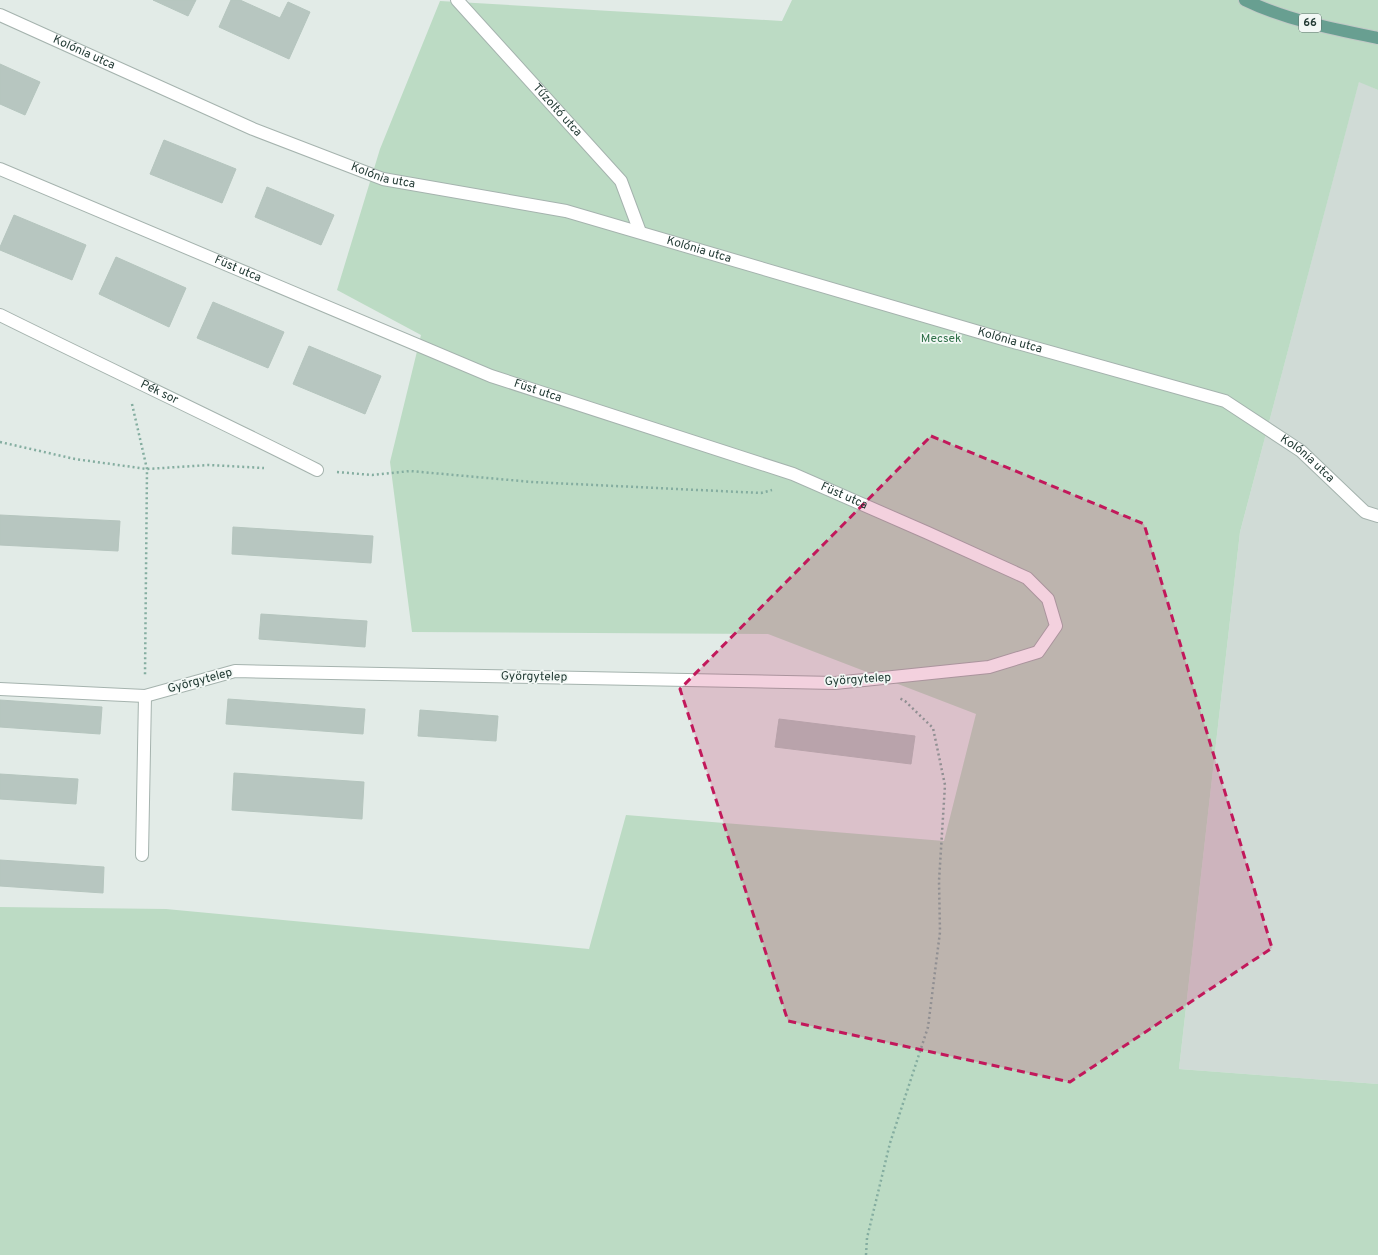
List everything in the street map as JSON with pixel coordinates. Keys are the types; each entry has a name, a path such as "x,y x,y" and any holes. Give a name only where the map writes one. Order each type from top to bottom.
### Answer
{"main road":[{"name":"66","path":"1245,0 1259,7 1330,29 1378,38"}],"street":[{"name":"Tűzoltó utca","path":"457,0 621,180 640,232"},
{"name":"Kolónia utca","path":"0,15 253,129 384,178 566,211 996,337 1224,401 1301,451 1365,512 1378,516"},
{"name":"Füst utca","path":"0,169 491,376 792,474 921,529 1027,578 1048,599 1056,626"},
{"name":"Pék sor","path":"0,315 126,378 241,432 317,470"},
{"name":"Györgytelep","path":"0,689 145,696 235,671 835,683 989,667 1038,652 1056,626"},
{"path":"142,855 145,696"}],"path":[{"path":"126,378 147,469 145,696"},
{"path":"0,442 75,459 147,469 209,466 271,468"},
{"path":"317,470 372,475 410,471 532,482 760,493 805,480"},
{"path":"866,1255 866,1238 890,1143 928,1028 940,932 939,881 945,785 933,728 905,701 899,698"}],"highlighted area":[{"path":"931,436 1144,524 1272,948 1070,1082 788,1021 680,689"}],"shaded area":[{"path":"1359,81 1378,90 1378,1084 1179,1069 1240,532"}],"green space":[{"name":"Mecsek","path":"792,0 1378,0 1378,90 1359,82 1240,532 1179,1069 1378,1084 1378,1255 0,1255 0,907 166,909 589,949 626,815 944,841 976,714 768,634 412,632 390,462 421,335 337,290 380,149 440,1 782,21"}],"building":[{"path":"153,0 196,0 188,16"},
{"path":"231,0 240,0 280,18 288,2 310,12 289,59 219,27"},
{"path":"0,64 40,82 25,115 0,104"},
{"path":"164,140 236,169 222,203 150,174"},
{"path":"267,187 334,215 321,245 255,217"},
{"path":"14,215 86,245 72,280 0,250"},
{"path":"116,257 186,288 169,327 99,294"},
{"path":"213,302 284,332 268,368 197,338"},
{"path":"309,346 381,376 365,414 293,384"},
{"path":"0,515 120,521 118,551 0,545"},
{"path":"233,527 373,536 371,563 232,554"},
{"path":"261,614 367,621 365,647 259,639"},
{"path":"228,699 365,709 363,734 226,724"},
{"path":"0,700 102,707 100,734 0,727"},
{"path":"420,710 498,716 496,741 418,736"},
{"path":"779,719 915,736 911,764 775,747"},
{"path":"234,773 364,782 362,819 232,810"},
{"path":"0,774 78,779 76,804 0,799"},
{"path":"0,860 104,867 103,893 0,886"}]}
